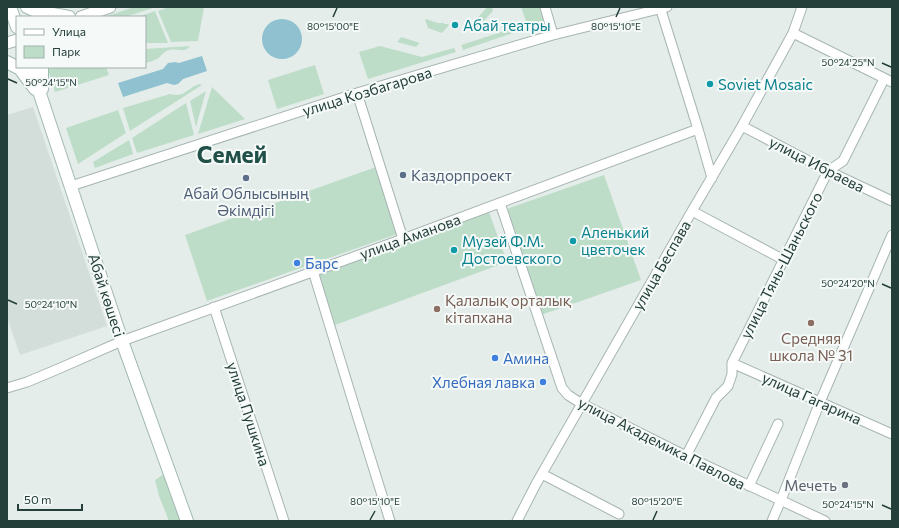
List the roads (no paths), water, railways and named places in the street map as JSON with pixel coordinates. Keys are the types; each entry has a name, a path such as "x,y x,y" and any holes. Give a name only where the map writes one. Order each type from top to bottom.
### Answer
{"main road":[{"path":"10,7 16,24"},
{"path":"27,7 36,11 64,16"},
{"path":"7,62 16,68"},
{"path":"17,68 20,70 41,98"},
{"name":"Абай көшесі","path":"31,68 122,340 187,521"},
{"path":"41,98 43,82 42,68"}],"street":[{"path":"84,16 110,7"},
{"path":"545,7 553,35"},
{"name":"улица Беспава","path":"517,521 542,474 742,126 793,33 802,7"},
{"path":"662,8 712,178"},
{"name":"улица Козбагарова","path":"71,186 357,93 553,35 662,8"},
{"path":"793,33 888,80"},
{"name":"улица Тянь-Шаньского","path":"686,456 716,398 728,386 732,374 732,363 828,171 843,161 888,80"},
{"path":"357,93 403,239"},
{"name":"улица Ибраева","path":"742,126 828,171 892,201"},
{"name":"улица Аманова","path":"7,388 27,382 122,340 403,239 698,129"},
{"name":"улица Академика Павлова","path":"500,203 562,388 568,395 582,404 686,456 825,521"},
{"path":"692,211 784,260"},
{"path":"772,521 820,402 892,235"},
{"path":"313,271 390,521"},
{"name":"улица Пушкина","path":"214,307 284,521"},
{"name":"улица Гагарина","path":"732,363 892,434"},
{"path":"749,486 778,424"},
{"path":"542,474 619,514"}],"water":[{"path":"282,19 290,21 296,25 300,31 302,39 300,47 296,53 290,57 282,59 274,57 268,53 264,47 262,39 264,31 268,25 274,21"},
{"path":"202,56 207,71 183,79 178,84 174,85 167,83 123,97 118,83 163,69 168,63 179,63"}],"place":[{"name":"Абай театры","path":"455,25"},
{"name":"Soviet Mosaic","path":"710,84"},
{"name":"Каздорпроект","path":"403,175"},
{"name":"Абай Облысының Әкімдігі","path":"246,178"},
{"name":"Аленький цветочек","path":"573,241"},
{"name":"Музей Ф.М. Достоевского","path":"454,250"},
{"name":"Барс","path":"297,263"},
{"name":"Қалалық орталық кітапхана","path":"437,309"},
{"name":"Средняя школа № 31","path":"811,323"},
{"name":"Амина","path":"495,358"},
{"name":"Хлебная лавка","path":"543,382"},
{"name":"Мечеть","path":"845,485"}],"district":[{"name":"Семей","path":"232,154"}]}
